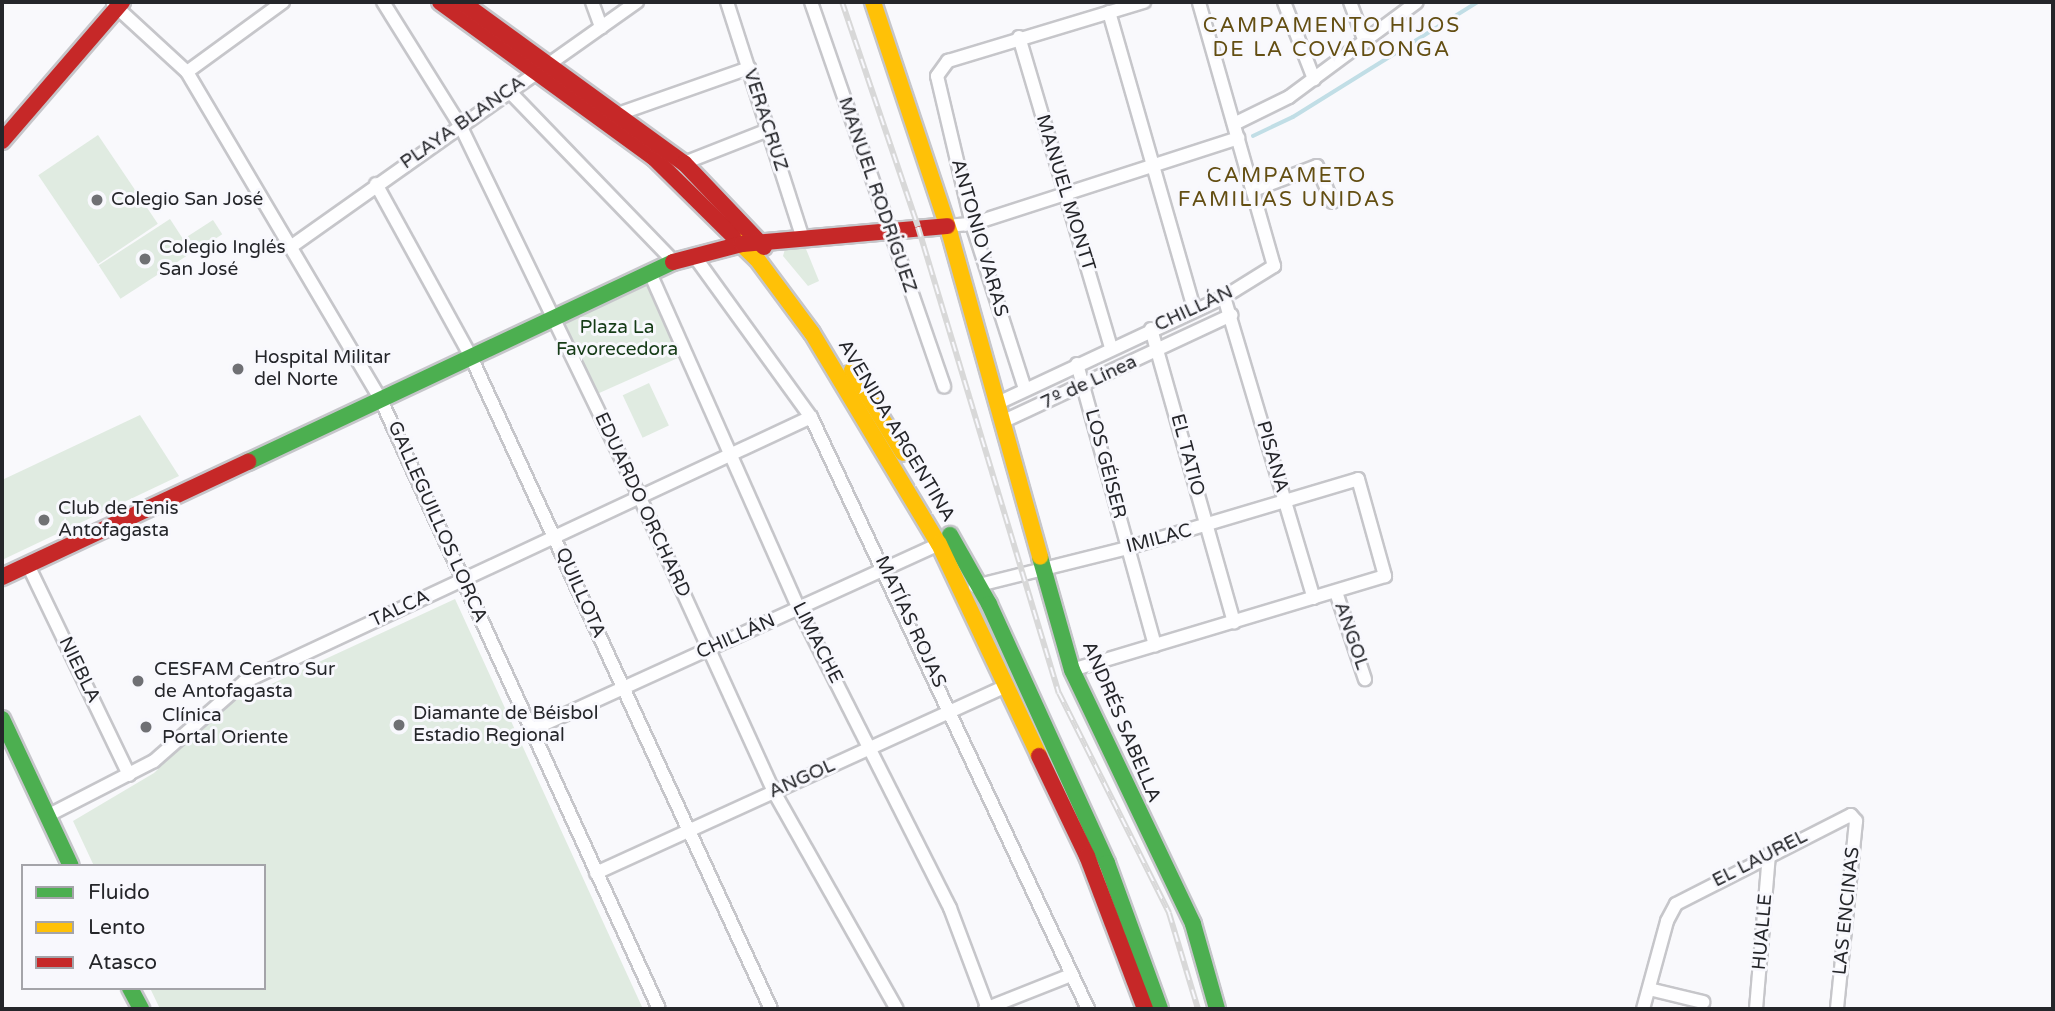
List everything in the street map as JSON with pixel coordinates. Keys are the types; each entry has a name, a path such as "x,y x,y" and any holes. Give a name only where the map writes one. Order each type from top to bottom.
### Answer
{"main road":[{"name":"AVENIDA ARGENTINA","path":"440,2 654,158 742,244 812,332 939,544 958,582 1105,898 1144,1009"},
{"name":"AVENIDA ARGENTINA","path":"462,2 621,113 684,163 761,243 872,399 978,586 1107,863 1160,1009"},
{"name":"ANDRÉS SABELLA","path":"873,2 947,226 1072,670 1193,924 1217,1009"},
{"path":"2,141 116,4"},
{"path":"2,577 674,262 742,244 947,226"},
{"path":"2,719 70,864"},
{"path":"131,990 141,1009"}],"street":[{"path":"187,72 283,2"},
{"name":"EDUARDO ORCHARD","path":"383,2 460,125 640,498 774,792 897,1009"},
{"path":"592,2 601,27"},
{"name":"PLAYA BLANCA","path":"292,247 376,184 637,2"},
{"name":"VERACRUZ","path":"727,2 803,239"},
{"name":"MANUEL RODRÍGUEZ","path":"811,2 944,387"},
{"path":"1019,37 1144,2"},
{"path":"1199,2 1254,190 1317,166 1332,202"},
{"path":"1284,2 1314,79"},
{"path":"1350,2 1365,42"},
{"path":"1234,124 1289,97 1417,2"},
{"name":"GALLEGUILLOS LORCA","path":"116,4 187,72 381,400 659,1009"},
{"path":"1109,12 1194,308"},
{"name":"ANTONIO VARAS","path":"1019,37 948,61 941,66 936,86 972,224 1025,390"},
{"name":"MANUEL MONTT","path":"1019,37 1111,348"},
{"path":"621,113 749,68"},
{"path":"509,91 674,262"},
{"path":"684,163 768,130"},
{"path":"947,226 972,224 1153,168 1238,138"},
{"name":"QUILLOTA","path":"376,184 471,357 771,1009"},
{"name":"CHILLÁN","path":"998,403 1194,308 1224,297 1274,266 1254,190"},
{"name":"MATÍAS ROJAS","path":"695,257 811,417 952,711 1088,1009"},
{"name":"LIMACHE","path":"650,273 799,609 950,908 987,1009"},
{"path":"1224,297 1231,315"},
{"name":"7º de Línea","path":"1004,421 1084,386 1231,315"},
{"name":"PISANA","path":"1231,315 1314,598"},
{"name":"EL TATIO","path":"1151,329 1234,622"},
{"name":"LOS GÉISER","path":"1077,364 1155,645"},
{"name":"TALCA","path":"47,816 154,761 244,682 556,539 811,417"},
{"name":"IMILAC","path":"958,582 978,586 1127,548 1286,503 1358,479 1385,576"},
{"name":"CHILLÁN","path":"531,730 939,544"},
{"name":"NIEBLA","path":"28,565 130,775"},
{"name":"ANGOL","path":"1072,670 1385,576"},
{"name":"ANGOL","path":"1336,592 1365,680"},
{"name":"ANGOL","path":"596,873 1007,686"},
{"name":"EL LAUREL","path":"1649,989 1672,909 1681,900 1851,815"},
{"name":"LAS ENCINAS","path":"1837,1009 1856,821 1851,815"},
{"name":"HUALLE","path":"1756,1009 1769,855"},
{"path":"987,1009 1072,975"},
{"path":"1643,1009 1649,989 1703,1003"}],"green space":[{"name":"Colegio San José","path":"98,135 158,224 98,264 38,175"},
{"name":"Colegio Inglés San José","path":"170,219 192,253 120,299 99,265"},
{"path":"213,220 222,234 197,251 188,236"},
{"path":"785,249 806,249 819,281 808,286 783,256"},
{"name":"Plaza La Favorecedora","path":"650,273 686,354 590,397 554,316"},
{"path":"649,383 669,426 643,438 623,395"},
{"name":"Club de Tenis Antofagasta","path":"140,415 179,476 2,560 2,480"},
{"path":"455,599 643,1009 160,1009 151,990 266,990 266,864 93,864 73,821 154,773 224,706"}],"waterway":[{"path":"1253,136 1293,117 1478,2"}],"railway":[{"path":"842,2 918,227 1059,693 1169,913 1198,1009"}],"traffic: fast":[{"path":"248,462 673,262"},
{"path":"950,535 989,604 1107,863 1160,1009"},
{"path":"1040,557 1072,670 1193,924 1217,1009"},
{"path":"2,719 70,864"},
{"path":"131,990 141,1009"}],"traffic: slow":[{"path":"873,2 950,234 1040,557"},
{"path":"733,236 757,259 812,333 939,544 1039,756"},
{"path":"852,370 903,453"}],"traffic: jam":[{"path":"2,141 122,2"},
{"path":"440,2 654,158 733,236"},
{"path":"462,2 684,163 764,247"},
{"path":"673,262 742,244 947,226"},
{"path":"2,577 248,462"},
{"path":"1039,756 1087,856 1145,1009"}],"place":[{"name":"Colegio San José","path":"97,200"},
{"name":"Colegio Inglés San José","path":"145,259"},
{"name":"Hospital Militar del Norte","path":"238,369"},
{"name":"Club de Tenis Antofagasta","path":"44,520"},
{"name":"CESFAM Centro Sur de Antofagasta","path":"138,681"},
{"name":"Diamante de Béisbol Estadio Regional","path":"399,725"},
{"name":"Clínica Portal Oriente","path":"146,727"}],"district":[{"name":"CAMPAMENTO HIJOS DE LA COVADONGA","path":"1332,38"},
{"name":"CAMPAMETO FAMILIAS UNIDAS","path":"1287,188"}]}
